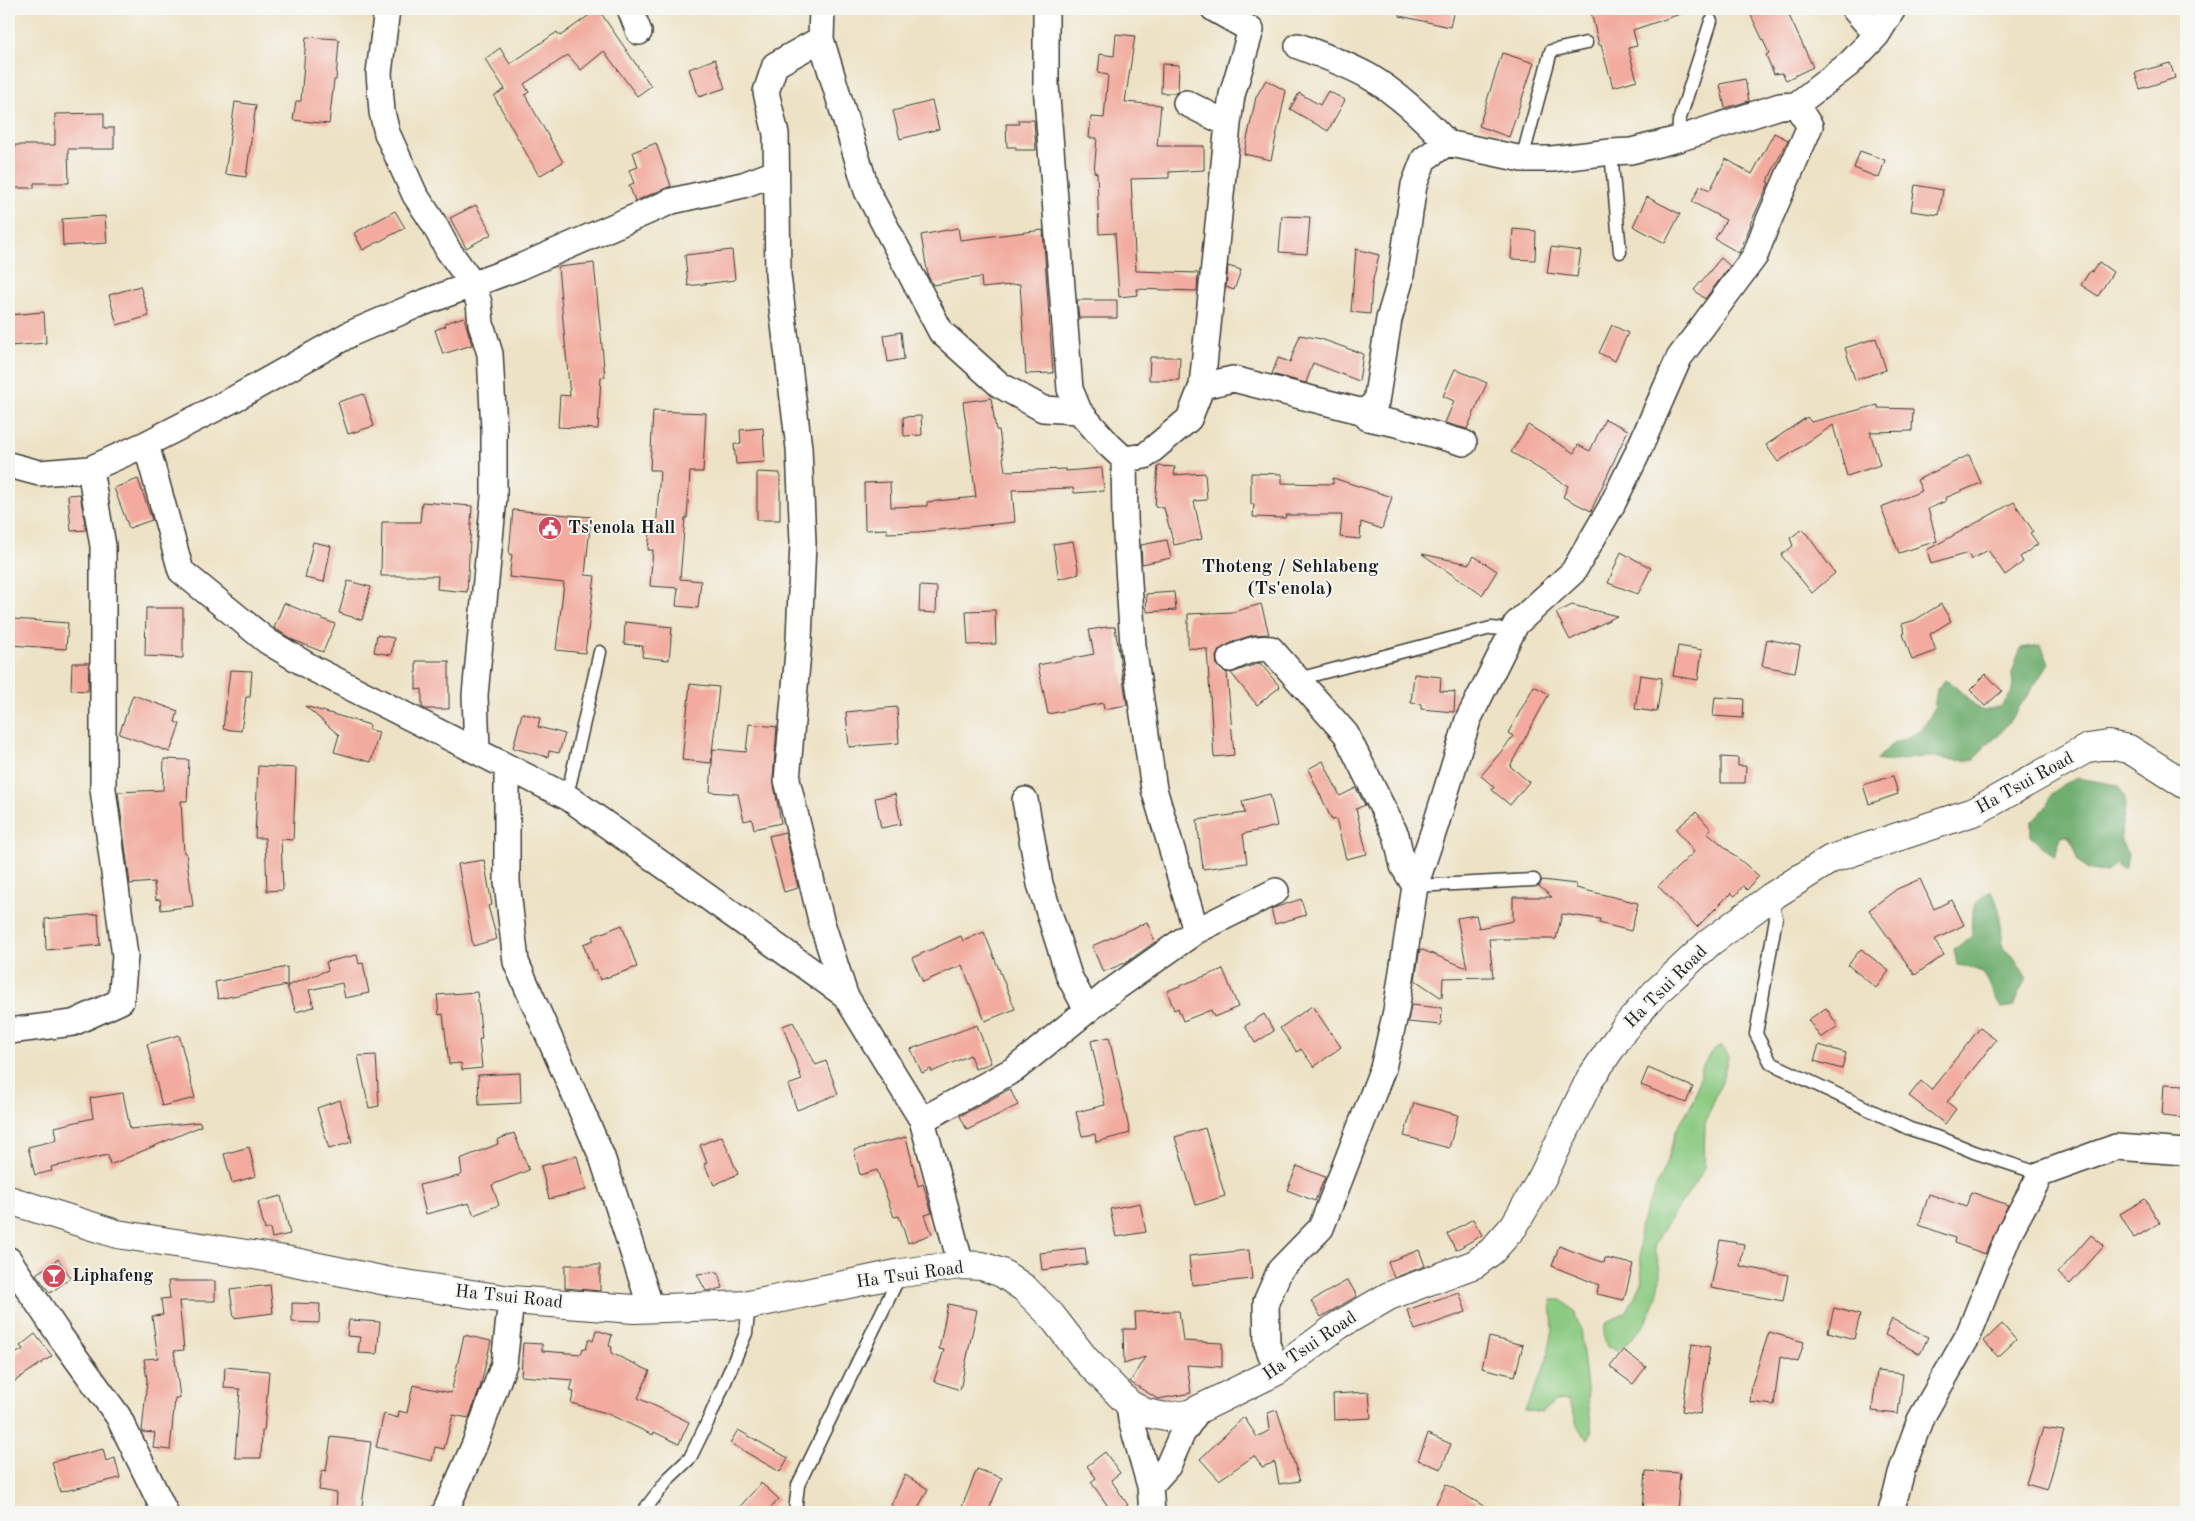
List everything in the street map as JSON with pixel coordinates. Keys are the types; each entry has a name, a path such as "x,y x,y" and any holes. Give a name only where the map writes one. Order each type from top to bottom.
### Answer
{"street":[{"path":"387,9 379,73 382,112 387,133 415,195 448,250 472,283 479,303 481,324 490,354 494,429 494,497 475,695 477,750"},
{"path":"630,9 640,32"},
{"path":"822,9 821,39 867,191 940,332 1000,385 1043,409 1079,411"},
{"path":"1046,9 1046,85 1070,390 1079,411 1124,459 1125,519 1133,646 1153,779 1196,931"},
{"path":"1124,459 1144,456 1189,419 1202,386 1228,124 1232,96 1251,30 1214,9"},
{"path":"1854,9 1877,35"},
{"path":"1298,46 1344,64 1371,78 1420,117 1447,143 1522,159 1552,159 1631,151 1678,139 1780,106 1796,105 1849,64 1877,35 1893,9"},
{"path":"821,39 775,66 766,92 776,134 775,173 778,275 799,448 803,542 799,640 786,780 821,920 846,995 922,1120 961,1265"},
{"path":"1186,103 1228,124"},
{"path":"1277,1372 1267,1344 1266,1302 1280,1270 1321,1228 1383,1068 1396,1011 1415,886 1436,827 1468,720 1516,624 1572,572 1611,507 1636,456 1679,358 1755,256 1810,126 1796,105"},
{"path":"1364,412 1376,402 1389,320 1400,282 1414,185 1424,159 1447,143"},
{"path":"9,465 39,473 90,468 146,444 234,399 350,334 472,283 520,266 672,201 743,185 775,173"},
{"path":"1202,386 1233,379 1364,412 1368,418 1397,424 1464,443"},
{"path":"146,444 181,571 267,641 312,668 569,798 846,995"},
{"path":"9,1031 73,1023 121,1000 126,956 103,789 103,546 90,468"},
{"path":"1230,659 1258,647 1271,649 1346,734 1396,835 1403,866 1415,886"},
{"name":"Ha Tsui Road","path":"9,1200 117,1234 285,1260 386,1281 511,1300 634,1309 749,1305 901,1273 961,1265 982,1266 1002,1273 1024,1288 1051,1315 1085,1359 1129,1404 1146,1413 1166,1417 1197,1412 1277,1372 1339,1325 1389,1296 1475,1264 1492,1251 1514,1226 1542,1178 1590,1079 1624,1028 1656,993 1709,943 1771,897 1831,859 1976,811 2088,748 2108,746 2129,749 2186,785"},
{"path":"507,767 507,882 516,962 602,1157 651,1308"},
{"path":"1026,800 1040,884 1069,976 1087,1010"},
{"path":"922,1120 1015,1069 1110,992 1196,931 1276,891"},
{"path":"1891,1512 1903,1467 1920,1420 1968,1336 2011,1229 2040,1174 2116,1147 2186,1152"},
{"path":"9,1260 60,1336 118,1416 165,1512"},
{"path":"445,1512 474,1446 504,1364 511,1300"},
{"path":"1129,1404 1131,1420 1150,1486 1152,1512"},
{"path":"1150,1486 1168,1466 1182,1434 1197,1412"}],"lane":[{"path":"1678,139 1679,121 1711,21"},
{"path":"1522,159 1551,51 1586,43"},
{"path":"1611,152 1620,252"},
{"path":"1298,679 1492,628 1514,630"},
{"path":"557,792 570,783 600,652"},
{"path":"1415,886 1534,880"},
{"path":"1771,897 1776,918 1756,1034 1771,1063 1910,1129 2040,1174"},
{"path":"795,1512 798,1485 901,1273"},
{"path":"645,1510 670,1477 690,1458 746,1333 749,1305"}],"green space":[{"path":"2041,645 2049,663 1998,736 1985,745 1975,759 1923,757 1894,761 1876,760 1891,745 1922,730 1934,709 1937,689 1945,680 1983,711 2001,707 2013,691 2012,673 2021,648"},
{"path":"2078,778 2118,785 2123,794 2125,807 2121,834 2128,854 2126,868 2119,868 2115,864 2107,872 2088,869 2080,862 2068,836 2061,836 2055,857 2031,836 2031,822 2048,805 2051,795 2062,785"},
{"path":"1992,891 1999,909 2003,948 2015,959 2026,977 2014,1006 2001,1008 1983,974 1969,967 1957,965 1954,949 1972,936 1973,909 1979,900"},
{"path":"1721,1045 1728,1057 1721,1084 1705,1123 1704,1170 1664,1228 1654,1246 1660,1273 1657,1296 1653,1307 1642,1327 1627,1343 1618,1350 1607,1347 1603,1335 1605,1324 1627,1311 1642,1283 1639,1228 1668,1159 1675,1132 1695,1098 1701,1069 1711,1052"},
{"path":"1551,1300 1562,1300 1574,1311 1580,1328 1592,1432 1588,1439 1580,1430 1568,1400 1555,1401 1541,1413 1525,1410 1545,1367 1553,1329"}],"building":[{"path":"598,9 651,86 637,96 604,51 581,70 568,55 524,84 529,92 525,95 563,162 539,176 494,96 505,89 485,59 500,48 510,64 557,32 560,36"},
{"path":"1401,9 1454,9 1450,27 1400,16"},
{"path":"1605,9 1686,9 1686,12 1633,30 1637,46 1628,48 1637,80 1613,87 1601,45 1599,45 1591,12"},
{"path":"1748,9 1786,9 1813,67 1786,80 1782,73 1774,74 1766,55 1769,53"},
{"path":"1116,34 1135,36 1125,102 1161,105 1157,146 1204,146 1204,170 1169,172 1169,178 1131,179 1136,271 1198,273 1197,291 1137,289 1138,295 1119,297 1115,233 1099,234 1097,173 1094,172 1097,138 1089,138 1091,117 1104,118 1108,75 1098,73 1100,54 1114,56"},
{"path":"306,37 339,39 336,80 334,80 329,124 293,120 296,101 301,101"},
{"path":"1502,53 1534,63 1509,137 1479,126"},
{"path":"715,59 725,88 699,97 689,69"},
{"path":"2170,63 2175,78 2140,89 2135,73"},
{"path":"1162,64 1179,65 1178,91 1176,93 1161,93"},
{"path":"1745,79 1749,101 1725,108 1720,84"},
{"path":"1266,80 1286,91 1271,160 1244,154 1256,97"},
{"path":"1328,91 1345,100 1328,131 1290,109 1299,93 1320,105"},
{"path":"932,101 939,129 900,139 893,111"},
{"path":"235,102 256,105 246,177 225,174"},
{"path":"104,113 104,128 114,128 114,149 68,149 69,183 34,183 34,188 9,188 9,168 14,168 15,145 55,145 55,114"},
{"path":"1018,120 1034,120 1036,150 1016,150 1016,147 1007,147 1006,124 1019,124"},
{"path":"1774,133 1788,140 1767,182 1769,183 1739,253 1715,239 1726,220 1692,202 1700,186 1710,190 1726,159 1752,174"},
{"path":"656,143 671,186 635,201 629,185 634,183 629,170 638,167 633,152"},
{"path":"1860,151 1885,160 1879,178 1854,168"},
{"path":"1915,185 1943,190 1939,215 1911,211"},
{"path":"1647,197 1680,214 1665,243 1633,226"},
{"path":"476,205 492,234 466,248 450,218"},
{"path":"395,211 405,228 363,250 354,233"},
{"path":"105,216 107,243 63,246 62,219"},
{"path":"1282,216 1310,217 1307,254 1279,252"},
{"path":"958,228 960,240 1043,230 1053,373 1026,374 1020,284 982,288 981,277 933,285 928,276 921,235"},
{"path":"1513,229 1536,231 1535,260 1511,259"},
{"path":"1551,247 1581,251 1577,277 1547,273"},
{"path":"1356,249 1379,255 1372,284 1370,314 1351,312"},
{"path":"732,250 735,280 688,286 685,255"},
{"path":"1721,258 1730,266 1705,299 1694,290"},
{"path":"2099,262 2113,272 2098,296 2081,285 2090,271 2092,272"},
{"path":"594,263 605,377 601,377 598,429 558,427 560,395 570,396 558,267"},
{"path":"1228,266 1241,270 1234,290 1226,287"},
{"path":"140,286 149,316 117,325 109,295"},
{"path":"1077,300 1117,300 1117,318 1079,318"},
{"path":"44,312 46,343 9,346 9,315"},
{"path":"464,317 472,345 443,354 435,330 446,326 445,323"},
{"path":"1612,325 1628,333 1615,361 1599,353"},
{"path":"901,332 904,359 888,362 884,335"},
{"path":"1300,335 1321,339 1363,354 1359,381 1313,363 1306,383 1272,374 1278,358 1290,362"},
{"path":"1876,338 1886,370 1855,380 1845,348"},
{"path":"1150,357 1180,357 1179,380 1149,380"},
{"path":"1455,369 1487,383 1467,429 1445,423 1454,401 1443,396"},
{"path":"364,394 374,426 348,434 338,402"},
{"path":"991,398 996,430 999,430 1005,471 1066,469 1066,471 1102,468 1104,491 1074,493 1073,488 1012,490 1015,522 919,532 887,533 887,529 865,530 864,483 890,482 891,507 927,506 927,502 976,497 963,402"},
{"path":"1878,405 1878,408 1913,409 1912,431 1870,432 1880,465 1847,476 1833,425 1778,462 1766,445 1807,417 1811,422"},
{"path":"653,411 706,413 703,472 690,472 680,579 701,581 698,608 676,606 678,588 650,586 653,550 648,550 650,531 656,532 660,470 650,470"},
{"path":"921,416 922,435 904,436 903,417"},
{"path":"1605,419 1628,430 1591,511 1563,497 1568,486 1511,452 1528,425 1574,453 1578,445 1590,451"},
{"path":"763,428 765,462 736,464 734,444 741,444 740,430"},
{"path":"1969,455 1981,483 1945,498 1946,501 1928,509 1937,541 1899,553 1881,507 1922,491 1917,480"},
{"path":"1158,466 1175,467 1174,475 1205,473 1207,500 1194,501 1202,539 1174,545 1164,508 1155,507"},
{"path":"757,472 780,473 780,520 757,520"},
{"path":"1251,473 1282,474 1282,483 1333,484 1333,478 1392,497 1382,529 1361,522 1360,539 1340,537 1342,515 1286,515 1285,518 1253,517 1254,504 1251,504"},
{"path":"138,479 152,520 129,528 114,488"},
{"path":"80,494 86,530 71,531 68,495"},
{"path":"422,502 472,506 467,592 437,589 438,576 381,576 382,522 420,522"},
{"path":"2014,502 2033,531 2030,533 2038,544 2020,557 2023,562 2005,575 1988,550 1971,560 1968,553 1931,564 1927,550"},
{"path":"513,510 591,517 585,575 595,576 585,653 556,650 564,583 509,577 512,555 509,554"},
{"path":"1803,529 1835,573 1812,593 1781,555 1793,546 1790,538"},
{"path":"1167,540 1171,558 1142,564 1141,545"},
{"path":"1073,541 1079,574 1059,579 1053,544"},
{"path":"313,542 331,546 324,582 305,578"},
{"path":"1621,552 1651,568 1638,594 1608,583"},
{"path":"1422,554 1469,564 1474,556 1497,571 1482,595"},
{"path":"348,581 371,587 362,620 339,613"},
{"path":"920,586 937,587 936,613 919,612"},
{"path":"1174,592 1176,610 1147,612 1146,594"},
{"path":"284,603 335,624 323,652 293,640 274,628"},
{"path":"1261,604 1269,634 1253,635 1235,641 1219,650 1216,657 1217,666 1227,673 1234,755 1214,757 1207,649 1188,648 1188,614 1233,612"},
{"path":"1941,604 1951,621 1930,634 1936,651 1912,660 1903,634 1905,633 1902,624 1915,620"},
{"path":"1572,605 1617,616 1570,640 1556,613"},
{"path":"146,608 183,608 183,658 145,656"},
{"path":"995,610 996,644 968,645 966,611"},
{"path":"13,619 68,623 66,649 11,645"},
{"path":"625,622 672,627 669,660 642,657 643,646 624,644"},
{"path":"1115,627 1127,705 1104,709 1103,703 1048,714 1038,665 1094,654 1089,630"},
{"path":"377,635 394,638 391,655 374,652"},
{"path":"1767,639 1800,646 1795,672 1762,666"},
{"path":"1678,646 1702,650 1698,680 1673,676"},
{"path":"416,661 449,661 449,709 425,709 422,707 422,689 416,690"},
{"path":"72,663 89,663 88,691 71,690"},
{"path":"1260,663 1280,687 1257,705 1231,673"},
{"path":"230,670 252,671 250,697 246,697 241,731 223,729"},
{"path":"1414,674 1441,677 1440,691 1455,692 1454,712 1421,709 1421,704 1411,703"},
{"path":"1986,674 2002,691 1985,706 1970,690"},
{"path":"1640,675 1662,678 1657,712 1635,709"},
{"path":"690,684 719,687 711,763 682,760"},
{"path":"1534,686 1549,694 1510,766 1529,782 1510,805 1492,790 1494,787 1481,776 1514,736 1508,733"},
{"path":"133,695 178,711 175,722 180,724 170,752 119,734"},
{"path":"1715,697 1744,699 1743,718 1713,716"},
{"path":"305,706 370,725 369,730 379,732 371,762 334,752 339,735"},
{"path":"897,707 899,743 849,747 846,712"},
{"path":"522,713 540,718 538,727 565,734 559,753 549,751 548,757 513,748"},
{"path":"749,724 777,727 773,779 781,823 754,829 752,819 744,821 738,794 710,792 713,749 746,752"},
{"path":"1721,757 1738,758 1738,766 1746,766 1745,783 1721,783"},
{"path":"164,759 189,760 187,801 181,801 184,853 186,853 193,906 161,910 160,899 156,900 154,882 130,884 118,792 163,790"},
{"path":"1323,761 1340,796 1356,788 1365,805 1356,809 1367,854 1346,859 1336,819 1332,820 1308,769"},
{"path":"258,766 296,768 293,840 281,839 283,890 267,891 265,838 255,838"},
{"path":"1893,776 1898,794 1869,804 1863,785"},
{"path":"895,794 901,824 881,828 875,798"},
{"path":"1270,794 1277,826 1243,834 1247,863 1203,869 1197,820 1245,813 1242,801"},
{"path":"1696,812 1711,829 1707,832 1759,876 1747,890 1743,886 1735,896 1731,893 1697,927 1658,886 1694,852 1676,829"},
{"path":"785,832 798,888 784,892 769,836"},
{"path":"484,860 492,905 488,906 497,939 473,946 458,864"},
{"path":"1920,879 1934,909 1952,900 1964,925 1934,940 1944,955 1915,975 1869,910 1897,889"},
{"path":"1542,880 1576,884 1576,888 1638,903 1631,931 1599,923 1600,919 1562,914 1556,939 1489,939 1493,977 1443,978 1442,998 1415,980 1420,949 1467,968 1457,918 1476,915 1479,928 1513,921 1513,897 1552,897 1539,886"},
{"path":"1301,899 1306,915 1275,924 1271,909"},
{"path":"98,914 100,945 46,950 45,919"},
{"path":"1147,922 1155,942 1127,962 1103,972 1092,946"},
{"path":"622,925 637,967 600,980 596,969 593,971 583,944 594,940 592,937"},
{"path":"984,932 1015,1009 985,1021 962,965 923,982 912,958 961,936 963,941"},
{"path":"1861,949 1889,971 1876,988 1848,965"},
{"path":"357,955 359,964 363,963 369,993 345,998 342,983 309,990 314,1007 296,1012 287,986 328,970 326,962"},
{"path":"287,967 287,985 218,999 215,982"},
{"path":"1223,969 1238,1007 1214,1017 1211,1010 1183,1021 1178,1008 1174,1010 1167,991"},
{"path":"477,992 482,1039 479,1039 482,1068 462,1070 461,1063 449,1064 443,1014 439,1015 437,995"},
{"path":"1411,1005 1442,1008 1441,1025 1408,1022"},
{"path":"1312,1006 1341,1047 1314,1067 1301,1049 1297,1052 1280,1028"},
{"path":"1826,1008 1838,1026 1821,1038 1808,1020"},
{"path":"1264,1014 1274,1031 1255,1043 1245,1026"},
{"path":"793,1022 816,1065 826,1061 838,1094 797,1110 788,1085 802,1080 783,1026"},
{"path":"977,1025 991,1063 975,1069 970,1055 932,1072 931,1069 922,1073 911,1049"},
{"path":"1980,1028 1996,1040 1947,1102 1956,1109 1945,1124 1909,1096 1921,1081 1931,1090"},
{"path":"179,1035 195,1098 162,1106 147,1044"},
{"path":"1109,1037 1130,1133 1096,1142 1095,1134 1082,1136 1076,1112 1105,1105 1091,1041"},
{"path":"1819,1045 1846,1053 1842,1069 1814,1061"},
{"path":"376,1055 379,1106 369,1108 358,1056"},
{"path":"1648,1068 1693,1087 1686,1103 1641,1085"},
{"path":"520,1073 521,1103 479,1105 478,1075"},
{"path":"2164,1084 2184,1085 2182,1118 2162,1116"},
{"path":"1010,1089 1018,1105 967,1130 960,1116"},
{"path":"123,1093 130,1129 200,1122 201,1126 110,1165 108,1155 51,1167 52,1171 35,1175 28,1147 57,1140 55,1127 93,1118 90,1098"},
{"path":"340,1100 352,1142 329,1149 317,1108"},
{"path":"1414,1103 1458,1115 1449,1148 1404,1136"},
{"path":"1205,1128 1225,1196 1196,1205 1175,1137"},
{"path":"514,1133 529,1170 492,1185 499,1205 474,1215 469,1203 426,1214 419,1185 459,1176 462,1174 460,1159 498,1144 497,1140"},
{"path":"722,1136 738,1174 714,1185 704,1164 707,1163 700,1145"},
{"path":"906,1137 918,1186 923,1184 932,1213 925,1215 932,1234 908,1243 899,1216 894,1217 877,1170 860,1175 854,1150"},
{"path":"249,1147 256,1176 232,1183 224,1154"},
{"path":"577,1156 586,1190 549,1199 541,1166"},
{"path":"1297,1166 1325,1177 1315,1201 1287,1190"},
{"path":"1971,1192 2008,1205 1985,1254 1954,1243 1955,1238 1919,1225 1929,1194 1966,1207"},
{"path":"281,1196 290,1234 272,1238 270,1228 265,1230 258,1202"},
{"path":"2145,1199 2160,1223 2134,1238 2120,1214"},
{"path":"1140,1203 1146,1232 1116,1237 1110,1209"},
{"path":"1473,1219 1482,1235 1456,1250 1447,1234"},
{"path":"2091,1235 2104,1246 2070,1284 2058,1273"},
{"path":"1720,1240 1744,1244 1740,1266 1788,1275 1783,1301 1711,1288"},
{"path":"1559,1246 1604,1263 1605,1258 1633,1264 1624,1300 1597,1294 1599,1285 1552,1266"},
{"path":"1085,1248 1087,1264 1042,1270 1040,1253"},
{"path":"1249,1250 1252,1279 1192,1285 1189,1256"},
{"path":"1419,1250 1425,1266 1394,1278 1388,1262"},
{"name":"Liphafeng","path":"58,1259 71,1278 50,1293 36,1274"},
{"path":"565,1265 600,1265 600,1291 565,1288"},
{"path":"718,1272 723,1288 706,1291 697,1274"},
{"path":"1348,1280 1357,1296 1321,1317 1311,1301"},
{"path":"168,1281 215,1281 215,1301 179,1301 184,1350 174,1351 180,1398 175,1398 170,1450 153,1448 155,1433 142,1432 147,1380 144,1359 158,1358 152,1316 163,1315 161,1299 170,1298"},
{"path":"270,1285 273,1313 234,1318 230,1290"},
{"path":"1459,1292 1466,1312 1415,1330 1407,1310"},
{"path":"292,1303 320,1304 319,1323 292,1322"},
{"path":"948,1304 977,1310 960,1390 934,1381 944,1350 939,1349"},
{"path":"1834,1308 1860,1315 1854,1339 1828,1332"},
{"path":"1179,1311 1183,1341 1222,1343 1222,1367 1187,1365 1191,1393 1158,1399 1130,1382 1145,1357 1124,1364 1123,1329 1136,1329 1135,1312"},
{"path":"1892,1319 1928,1337 1920,1354 1885,1335"},
{"path":"349,1320 380,1322 377,1354 358,1353 360,1337 347,1336"},
{"path":"2002,1324 2016,1340 1998,1357 1984,1341"},
{"path":"596,1330 612,1335 609,1346 612,1347 611,1353 650,1371 638,1398 689,1422 679,1444 654,1432 653,1435 606,1413 571,1403 574,1392 570,1391 573,1380 521,1376 523,1343 542,1344 542,1351 581,1354 583,1348 586,1349 589,1339 593,1341"},
{"path":"1769,1332 1804,1342 1798,1362 1780,1357 1774,1405 1750,1402 1752,1384"},
{"path":"35,1334 52,1356 9,1385 9,1358 23,1349 20,1346"},
{"path":"464,1335 491,1341 480,1388 469,1418 453,1415 444,1449 435,1447 432,1461 376,1447 384,1414 398,1418 399,1411 407,1413 413,1385 451,1393"},
{"path":"1489,1337 1523,1345 1515,1376 1482,1368"},
{"path":"1692,1344 1710,1347 1700,1414 1682,1411"},
{"path":"1623,1350 1646,1367 1633,1384 1610,1367"},
{"path":"225,1367 269,1371 261,1458 235,1458 240,1389 224,1388"},
{"path":"1877,1371 1903,1374 1898,1414 1872,1411"},
{"path":"1369,1392 1371,1418 1334,1420 1333,1394"},
{"path":"1277,1410 1300,1481 1279,1484 1275,1462 1262,1467 1254,1456 1219,1480 1200,1459 1244,1417 1257,1437 1270,1430 1268,1413"},
{"path":"2043,1428 2064,1431 2047,1490 2026,1484"},
{"path":"738,1430 788,1458 780,1472 730,1443"},
{"path":"1428,1434 1451,1444 1441,1469 1418,1460"},
{"path":"331,1437 371,1442 361,1512 336,1512 337,1493 319,1490 322,1470 326,1471"},
{"path":"103,1449 106,1461 115,1458 120,1478 60,1492 52,1462"},
{"path":"1105,1452 1120,1473 1111,1480 1128,1505 1117,1512 1112,1512 1091,1482 1096,1478 1087,1466"},
{"path":"977,1469 1002,1478 988,1512 960,1512"},
{"path":"1646,1471 1680,1473 1677,1512 1643,1511"},
{"path":"905,1475 928,1489 916,1512 904,1512 891,1505"},
{"path":"761,1483 779,1499 767,1512 735,1512"},
{"path":"1446,1484 1494,1512 1432,1512"}],"place":[{"name":"Ts'enola Hall","path":"550,528"},
{"name":"Liphafeng","path":"54,1276"}],"district":[{"name":"Thoteng / Sehlabeng (Ts'enola)","path":"1290,578"}]}
